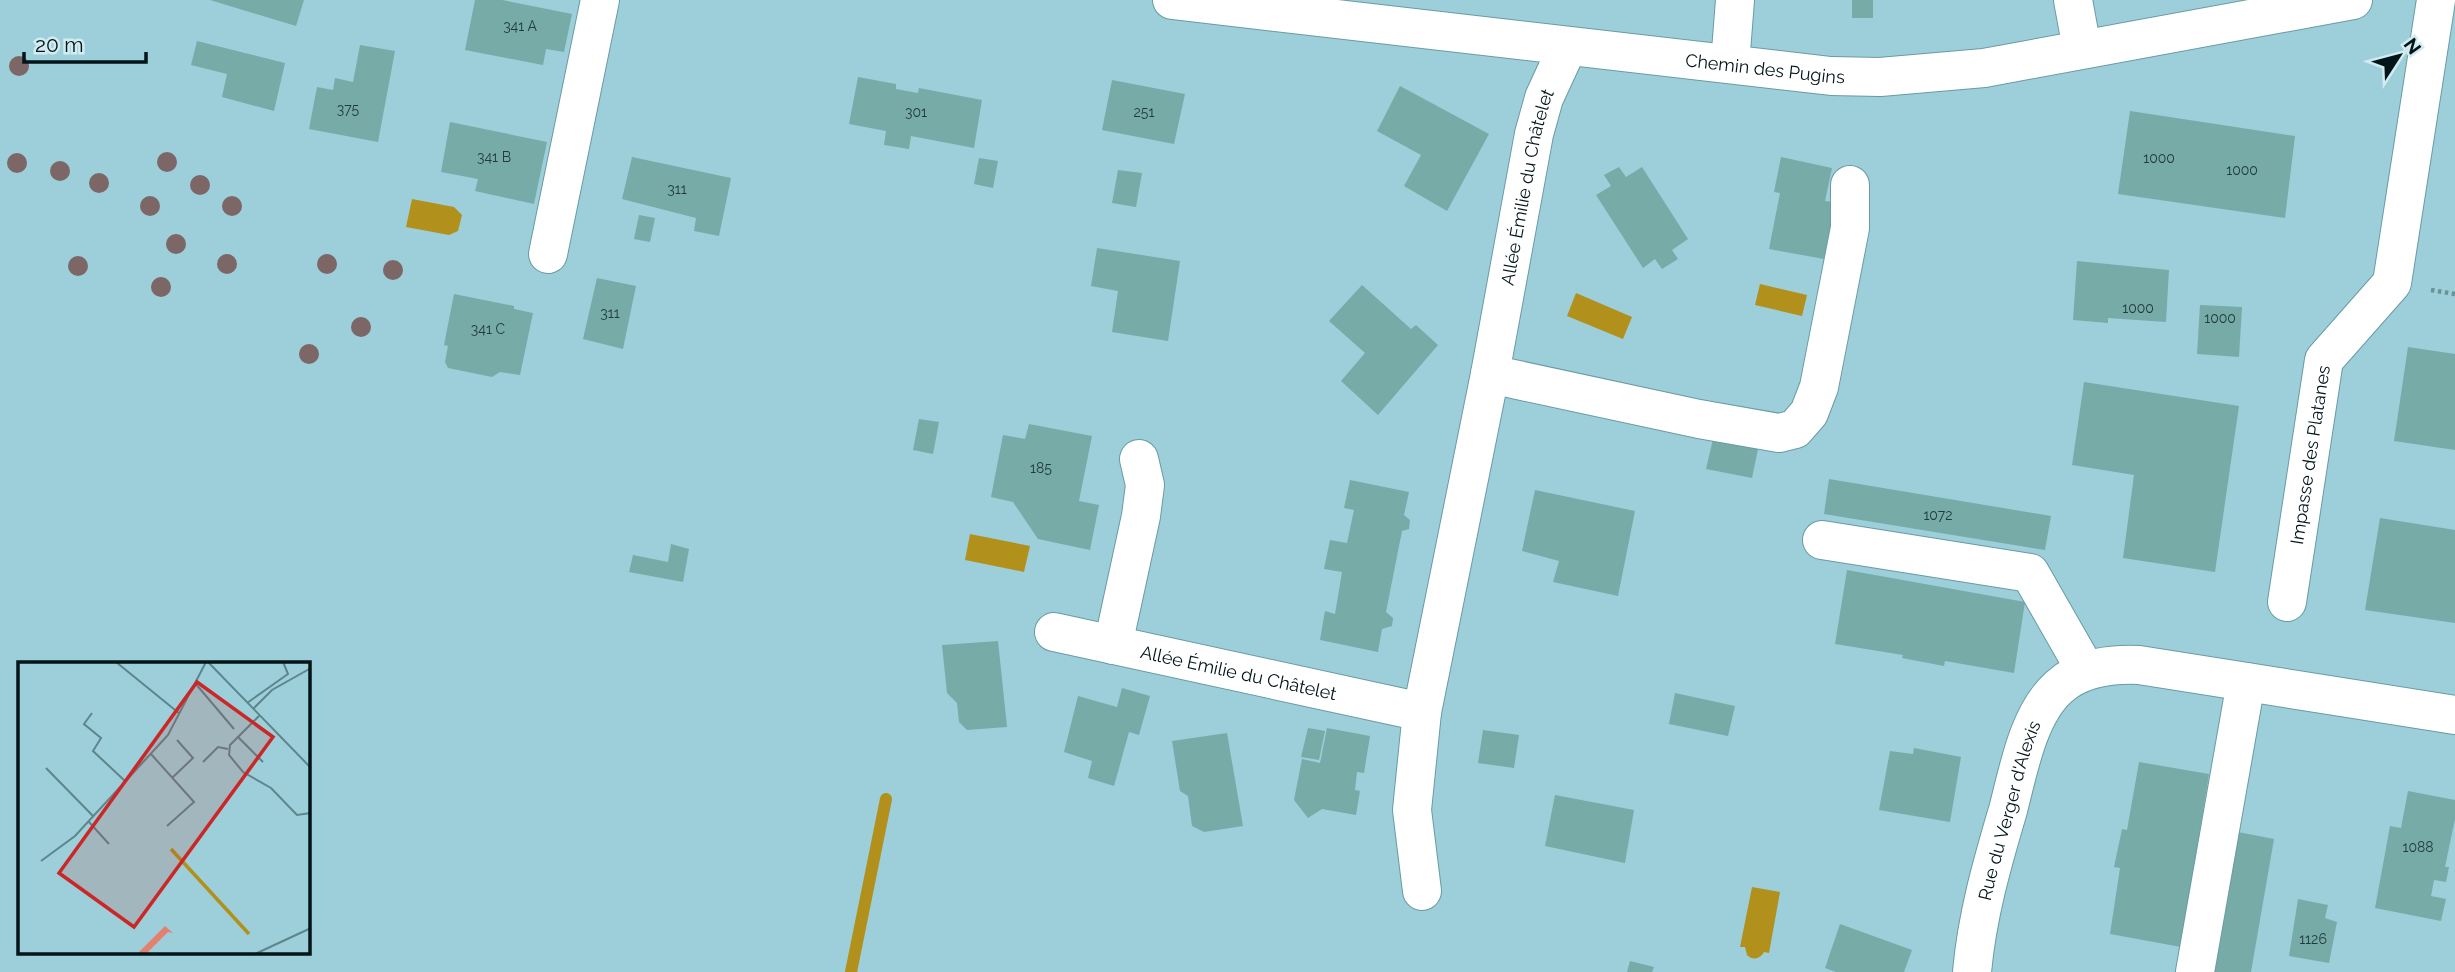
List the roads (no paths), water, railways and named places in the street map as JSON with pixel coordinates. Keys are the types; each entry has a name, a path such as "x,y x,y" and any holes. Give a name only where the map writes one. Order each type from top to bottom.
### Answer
{"street":[{"path":"548,254 600,0"},
{"name":"Chemin des Pugins","path":"1172,0 1831,76 1892,76 1984,68 2353,0"},
{"path":"1730,64 1735,0"},
{"path":"2073,0 2082,49"},
{"name":"Impasse des Platanes","path":"2287,602 2324,360 2392,283 2437,0"},
{"name":"Allée Émilie du Châtelet","path":"1422,891 1412,810 1422,712 1490,374 1534,134 1544,99 1568,46"},
{"path":"1490,374 1699,419 1779,433 1795,429 1809,413 1819,387 1850,228 1850,185"},
{"path":"1113,645 1141,516 1145,485 1139,459"},
{"path":"1822,540 2030,573 2086,671"},
{"name":"Allée Émilie du Châtelet","path":"1054,632 1422,712"},
{"name":"Rue du Verger d'Alexis","path":"1972,972 1975,936 1983,899 2025,746 2050,696 2059,686 2086,671 2122,664 2139,665 2455,715"},
{"path":"2195,972 2246,682"}],"waterway":[{"path":"851,972 886,799"}]}
